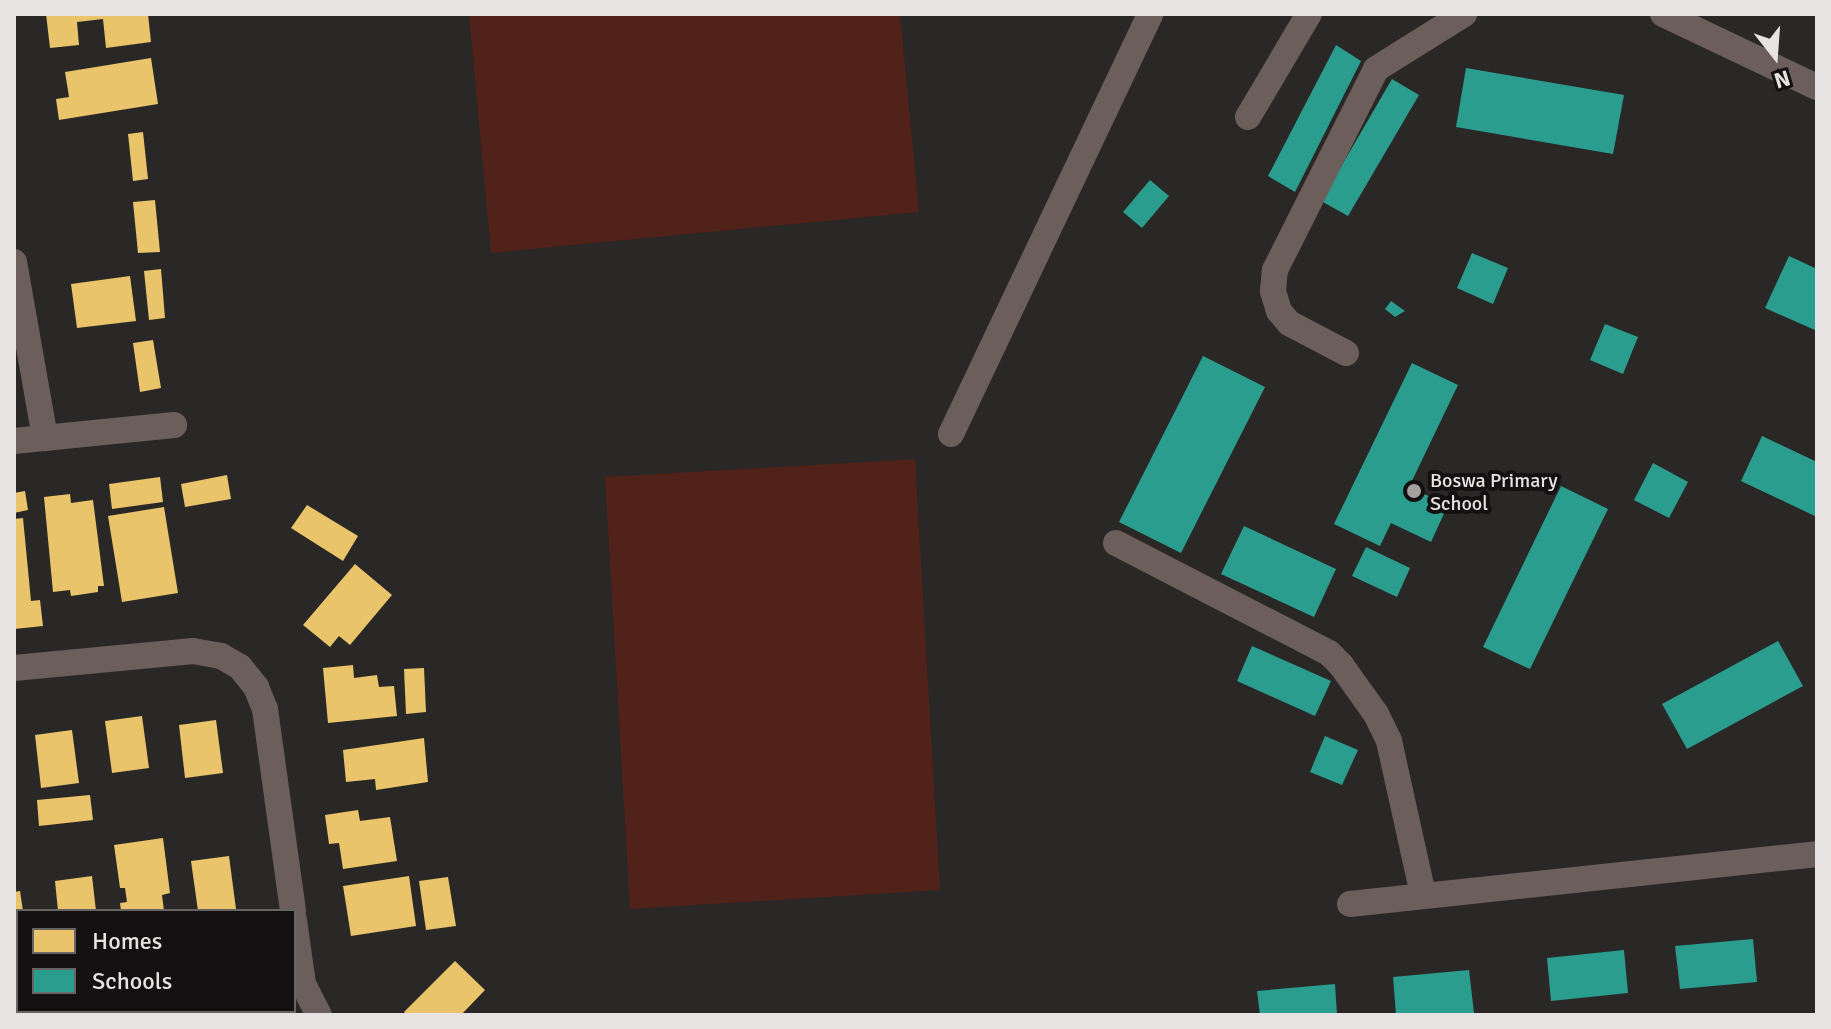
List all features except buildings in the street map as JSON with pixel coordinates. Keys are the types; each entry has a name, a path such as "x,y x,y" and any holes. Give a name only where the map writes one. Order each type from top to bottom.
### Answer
{"street":[{"path":"951,434 1150,14"},
{"path":"1248,117 1309,14"},
{"path":"1346,353 1289,323 1279,311 1273,291 1275,270 1376,69 1464,14"},
{"path":"1663,14 1817,87"},
{"path":"14,262 45,438"},
{"path":"14,441 174,425"},
{"path":"1116,543 1329,653 1341,665 1376,714 1389,741 1423,894"},
{"path":"14,668 193,651 221,656 240,667 256,687 265,709 293,909"},
{"path":"1350,904 1817,854"},
{"path":"296,952 298,985 319,1015"}],"shaded area":[{"path":"469,14 900,14 919,212 491,253"},
{"path":"915,459 940,890 630,909 605,477"}],"place":[{"name":"Boswa Primary School","path":"1414,491"}]}
